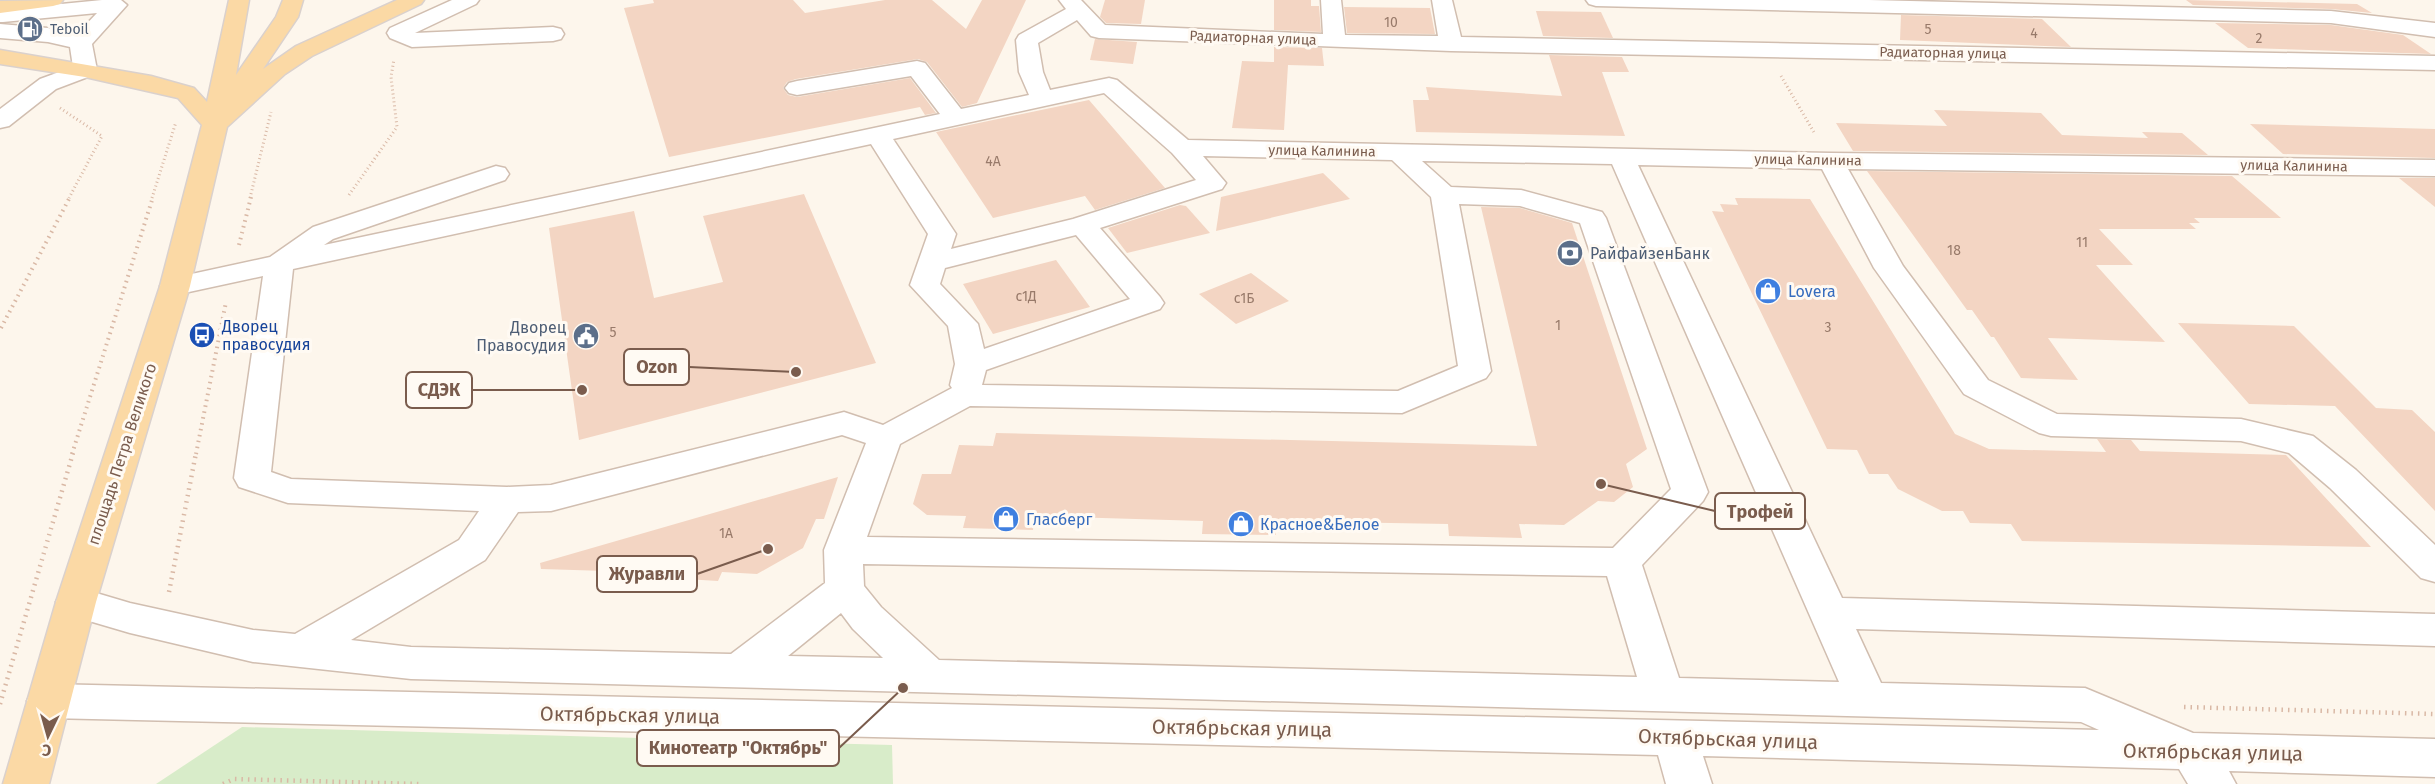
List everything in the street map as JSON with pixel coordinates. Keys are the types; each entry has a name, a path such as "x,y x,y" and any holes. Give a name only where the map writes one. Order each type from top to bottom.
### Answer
{"main road":[{"path":"0,7 53,0"},
{"name":"площадь Петра Великого","path":"26,784 75,602 175,286 215,124 239,0"},
{"name":"площадь Петра Великого","path":"215,124 287,17 293,0"},
{"path":"0,57 85,70 151,83 186,93 215,124 277,69 304,51 414,0"}],"street":[{"path":"398,33 469,0"},
{"path":"1331,0 1334,41"},
{"path":"1442,0 1451,44"},
{"path":"1596,0 1758,1 2331,17 2435,30"},
{"path":"0,16 116,5 81,43"},
{"path":"1042,99 1031,72 1027,40 1074,5"},
{"name":"Радиаторная улица","path":"1074,5 1099,31 1451,44 2435,63"},
{"path":"0,30 48,35 81,43"},
{"path":"398,33 412,40 554,34"},
{"path":"0,121 48,84 85,70 81,43"},
{"path":"797,88 918,68 955,118"},
{"path":"175,286 1109,85 1181,148 1213,183 1082,225 933,262"},
{"path":"877,134 942,234 925,285 963,324 971,364 964,395"},
{"name":"улица Калинина","path":"1181,148 1831,161 2435,168"},
{"path":"739,671 844,569 885,438 964,395 1402,402 1475,370 1444,195 1398,152"},
{"path":"1621,155 1868,700"},
{"path":"1831,161 1889,268 1976,387 2051,425 2241,429 2301,444 2343,478 2435,568"},
{"path":"496,174 323,232 279,264 252,478 288,491 507,500 551,498 844,423 885,438"},
{"path":"844,569 1622,562 1690,492 1592,218 1521,198 1444,195"},
{"path":"971,364 1149,303 1082,225"},
{"path":"300,651 472,550 507,500"},
{"path":"1622,562 1663,694"},
{"path":"844,569 867,618 928,676"},
{"path":"75,602 253,646 411,663 2085,705 2203,768"},
{"path":"1829,613 2435,630"},
{"path":"389,710 411,663"},
{"name":"Октябрьская улица","path":"48,702 1675,737 2203,768 2435,758"},
{"path":"1675,737 1689,784"}],"path":[{"path":"323,232 396,127 391,77 398,33"},
{"path":"1766,50 1831,161"},
{"path":"1,328 102,136 38,92"},
{"path":"162,625 231,274 273,106"},
{"path":"0,704 64,481 178,113"},
{"path":"2177,707 2435,714"},
{"path":"223,784 234,779 419,784"}],"green space":[{"path":"242,727 892,745 893,784 156,784"}],"building":[{"path":"653,0 793,0 805,13 885,0 932,0 966,29 982,0 1026,0 977,103 962,107 927,62 918,59 796,79 787,82 783,88 788,95 797,97 910,78 936,113 925,115 920,107 669,157 624,8 654,3"},
{"path":"1105,0 1145,0 1141,24 1106,23 1100,17"},
{"path":"1274,0 1311,0 1311,6 1319,6 1321,32 1274,30"},
{"path":"2186,0 2357,4 2372,13 2331,9 2193,5"},
{"path":"1344,7 1430,8 1435,34 1347,33"},
{"path":"1536,11 1601,12 1613,38 1543,36"},
{"path":"1901,15 2042,19 2071,47 1900,40"},
{"path":"2215,23 2331,25 2403,35 2431,54 2248,48"},
{"path":"1095,39 1137,42 1133,64 1090,60"},
{"path":"1274,47 1322,48 1324,66 1288,65 1284,130 1232,128 1242,61 1274,62"},
{"path":"1549,55 1622,57 1629,72 1602,72 1625,136 1416,132 1413,100 1429,100 1426,87 1562,96"},
{"path":"1089,100 1165,188 1095,210 1085,196 993,218 936,132"},
{"path":"1934,110 2041,113 2062,135 2148,138 2142,132 2182,133 2208,155 1853,151 1836,123 1947,126"},
{"path":"2250,124 2435,129 2435,158 2283,154"},
{"path":"1867,171 2232,176 2281,218 2194,218 2200,223 2189,223 2196,229 2099,229 2133,265 2096,265 2165,342 2048,338 2078,380 2021,378 1994,337 1991,337 1972,310 1967,310"},
{"path":"1323,173 1350,199 1216,231 1221,197"},
{"path":"2399,178 2435,178 2435,207"},
{"path":"804,194 876,363 579,440 549,228 634,211 654,298 723,282 703,216"},
{"path":"1735,198 1810,199 1955,434 1989,449 2106,452 2097,439 2131,440 2140,451 2286,455 2371,547 2022,541 2011,524 1970,523 1963,511 1942,511 1898,489 1888,474 1869,474 1857,450 1827,449 1712,211 1724,212 1720,204 1738,205"},
{"path":"1180,205 1186,206 1210,233 1127,253 1108,228"},
{"path":"1481,207 1520,208 1572,223 1647,449 1626,464 1633,487 1614,502 1598,501 1564,525 1519,524 1522,538 1449,536 1448,524 1276,521 1276,535 1202,534 1203,521 1035,516 1033,530 963,528 966,516 927,515 913,504 922,474 951,474 959,445 993,446 996,433 1537,446"},
{"path":"1056,260 1090,307 993,334 963,284"},
{"path":"1251,273 1289,301 1236,324 1199,294"},
{"path":"2178,323 2294,326 2376,408 2412,410 2435,432 2435,511 2335,406 2249,404"},
{"path":"838,477 824,519 816,519 803,548 757,574 722,572 718,581 604,574 606,571 541,569 540,563"}],"place":[{"name":"Teboil","path":"30,29"},
{"name":"РайфайзенБанк","path":"1570,253"},
{"name":"Lovera","path":"1768,291"},
{"name":"Дворец правосудия","path":"202,335"},
{"name":"Дворец Правосудия","path":"586,336"},
{"name":"Ozon","path":"796,372"},
{"name":"СДЭК","path":"582,390"},
{"name":"Трофей","path":"1601,484"},
{"name":"Гласберг","path":"1006,519"},
{"name":"Красное&Белое","path":"1241,524"},
{"name":"Журавли","path":"768,549"},
{"name":"Кинотеатр \"Октябрь\"","path":"903,688"}]}
